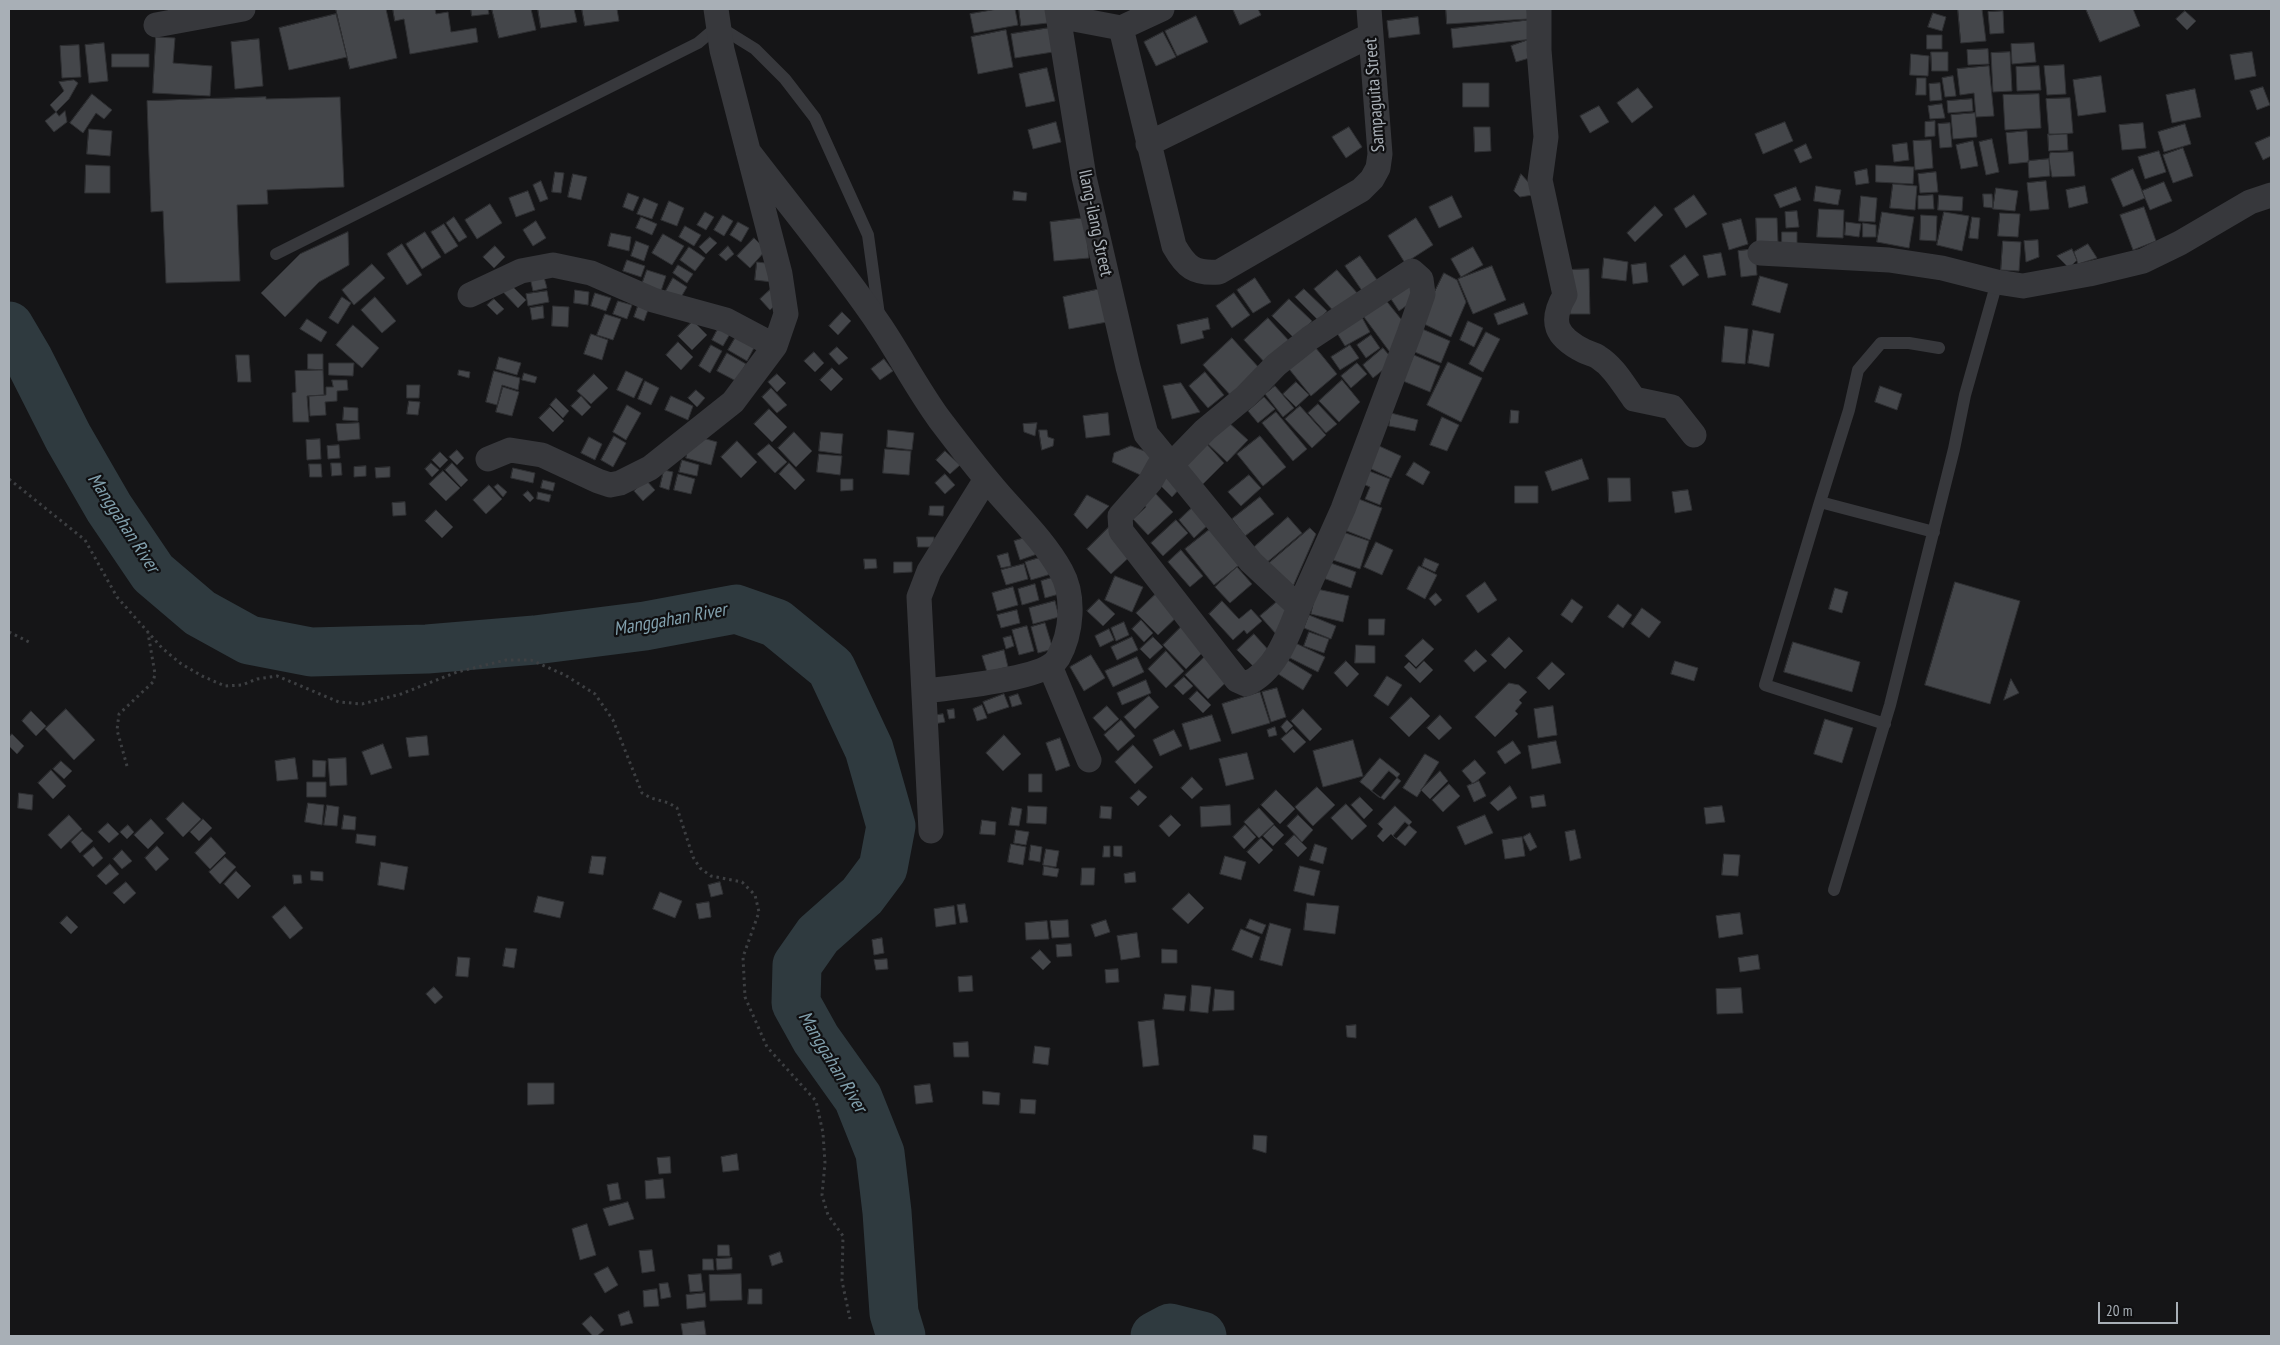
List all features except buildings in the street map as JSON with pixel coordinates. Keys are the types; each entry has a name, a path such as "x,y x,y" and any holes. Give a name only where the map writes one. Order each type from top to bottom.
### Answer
{"street":[{"path":"156,25 243,9"},
{"path":"1058,13 1121,28 1162,9"},
{"name":"Sampaguita Street","path":"1148,144 1174,246 1181,260 1191,269 1205,273 1219,272 1351,197 1372,179 1378,168 1380,154 1369,9"},
{"path":"1539,9 1539,50 1546,137 1540,180 1565,295 1556,310 1556,324 1565,340 1597,356 1615,371 1634,399 1672,407 1694,435"},
{"name":"Ilang-ilang Street","path":"1058,13 1084,177 1128,366 1146,434 1171,465"},
{"path":"488,459 510,450 542,455 598,481 610,485 620,483 650,468 733,402 775,346 786,314 780,274 722,50 717,18"},
{"path":"1121,28 1148,144 1371,35"},
{"path":"748,151 880,325 938,418 1046,550 1061,571 1068,591 1070,613 1066,638 1057,660 1050,666 1035,672 998,681 924,691"},
{"path":"1760,253 1889,260 1942,268 1997,282 2023,286 2089,274 2143,261 2180,243 2250,202 2271,195"},
{"path":"470,296 521,271 553,266 591,273 653,300 726,320 775,346"},
{"path":"1412,271 1421,279 1423,294 1343,509 1299,607 1280,652 1256,679 1246,684 1237,680 1120,531 1120,516 1150,482 1159,466 1171,465 1206,430 1246,396 1276,365 1310,338 1412,271"},
{"path":"1171,465 1251,562 1299,607"},
{"path":"931,832 918,598 929,572 986,479"},
{"path":"1050,666 1089,760"}],"lane":[{"path":"276,254 698,43 717,18 755,49 785,79 815,118 868,235 880,325"},
{"path":"1834,890 1884,724 1934,532 1965,395 1997,282"},
{"path":"1884,724 1766,685 1849,410 1858,370 1880,343 1909,343 1939,348"},
{"path":"1820,502 1934,532"}],"path":[{"path":"9,478 85,540 117,597 162,648 180,663 202,676 225,686 242,685 257,679 277,676 339,702 362,704 401,694 456,672 506,660 531,660 565,675 595,694 613,720 642,793 651,798 669,802 677,808 693,857 700,868 711,876 742,882 755,895 759,912 743,957 745,997 767,1047 816,1102 825,1164 822,1195 828,1215 843,1236 842,1281 850,1318"},
{"path":"9,632 32,643"},
{"path":"127,766 117,730 119,714 153,682 155,674 148,632"}],"waterway":[{"name":"Manggahan River","path":"9,326 29,360 68,437 109,508 153,573 200,613 249,640 311,652 427,649 535,640 645,626 736,609 776,623 831,668 869,749 891,826 883,868 862,896 818,935 797,965 796,1003 816,1039 858,1098 880,1153 887,1212 894,1313 901,1336"},
{"name":"Manggahan River","path":"1155,1336 1170,1328 1202,1336"}]}
